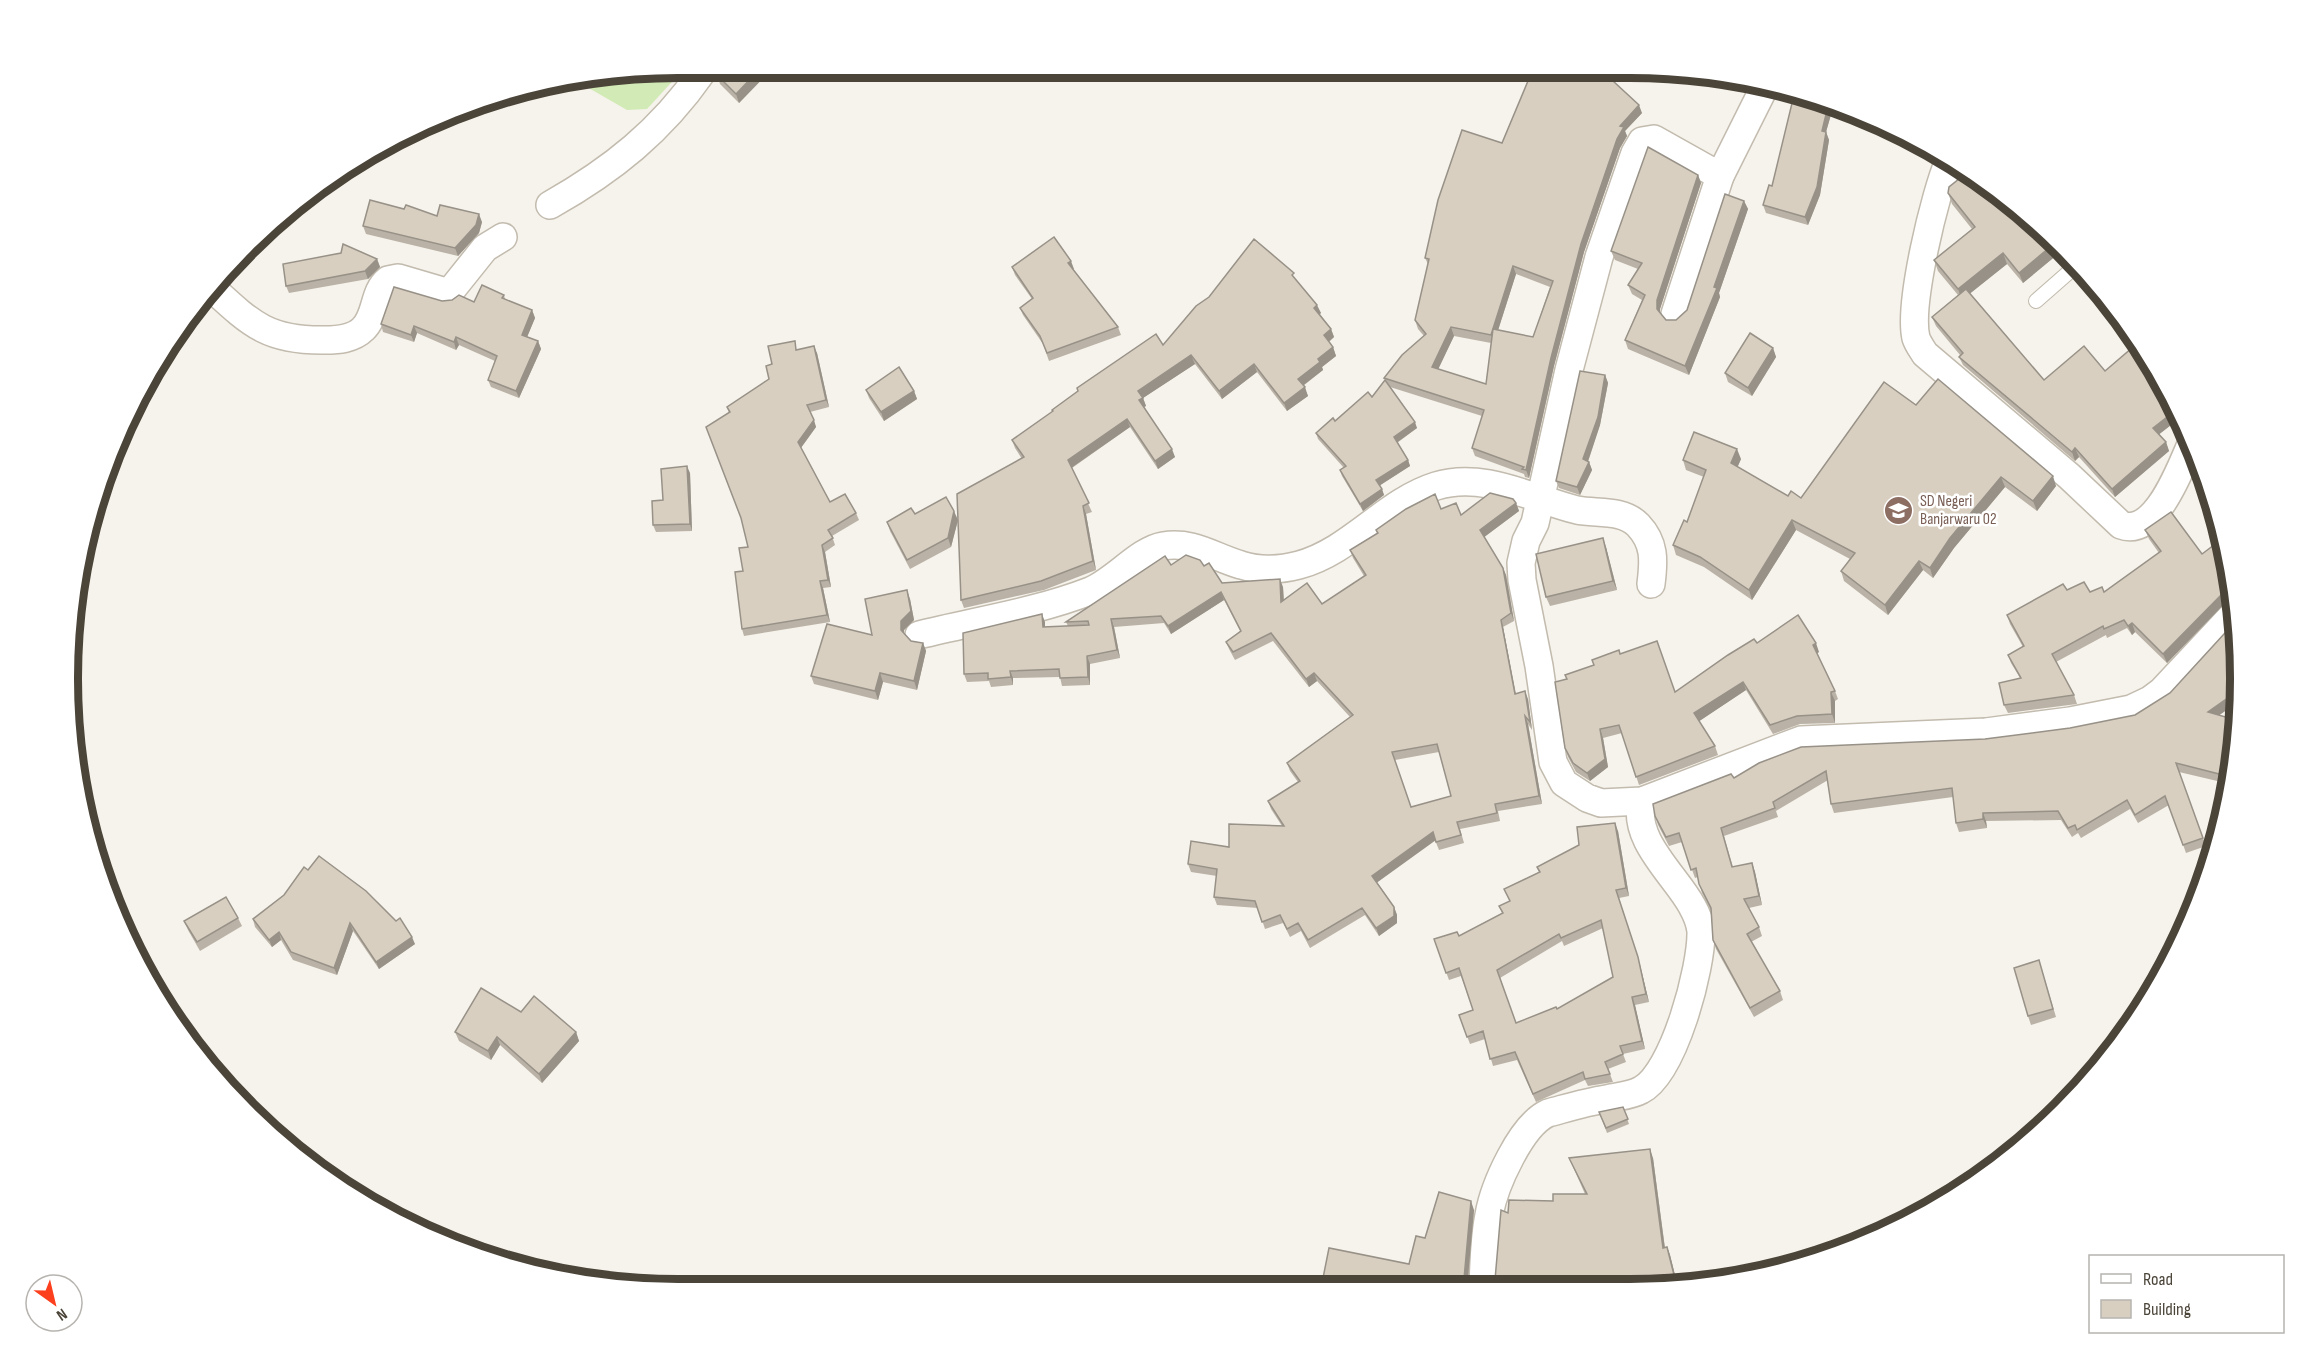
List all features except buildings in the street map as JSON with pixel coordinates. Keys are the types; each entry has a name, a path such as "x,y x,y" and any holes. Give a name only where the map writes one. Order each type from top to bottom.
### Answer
{"street":[{"path":"550,205 613,167 641,142 697,78"},
{"path":"1675,314 1720,177 1762,93"},
{"path":"1720,177 1654,139 1642,141 1599,257 1535,524 1526,541 1521,572 1526,611 1539,666 1553,762 1564,783 1587,798 1601,803 1642,801 1801,740 1986,732 2070,721 2131,709 2150,700 2162,690 2227,621"},
{"path":"1946,168 1932,215 1919,289 1915,330 1917,340 1925,354 2069,476 2121,525 2129,528 2143,524 2163,501 2186,454"},
{"path":"218,294 241,316 275,335 317,340 349,338 370,321 379,292 388,280 398,278 449,293 485,248 503,237"},
{"path":"919,635 1092,590 1161,547 1194,546 1241,566 1278,569 1320,557 1407,498 1439,485 1456,483 1492,485 1540,496 1578,510 1617,514 1636,523 1648,538 1654,555 1651,584"},
{"path":"1484,1279 1489,1212 1504,1174 1528,1129 1537,1118 1548,1113 1627,1096 1643,1089 1659,1074 1675,1044 1701,945 1701,928 1691,905 1651,847 1641,816 1642,801"}],"lane":[{"path":"2036,301 2070,271"}],"green space":[{"path":"675,78 647,109 627,110 585,86 639,79"}],"place":[{"name":"SD Negeri Banjarwaru 02","path":"1899,510"}]}
